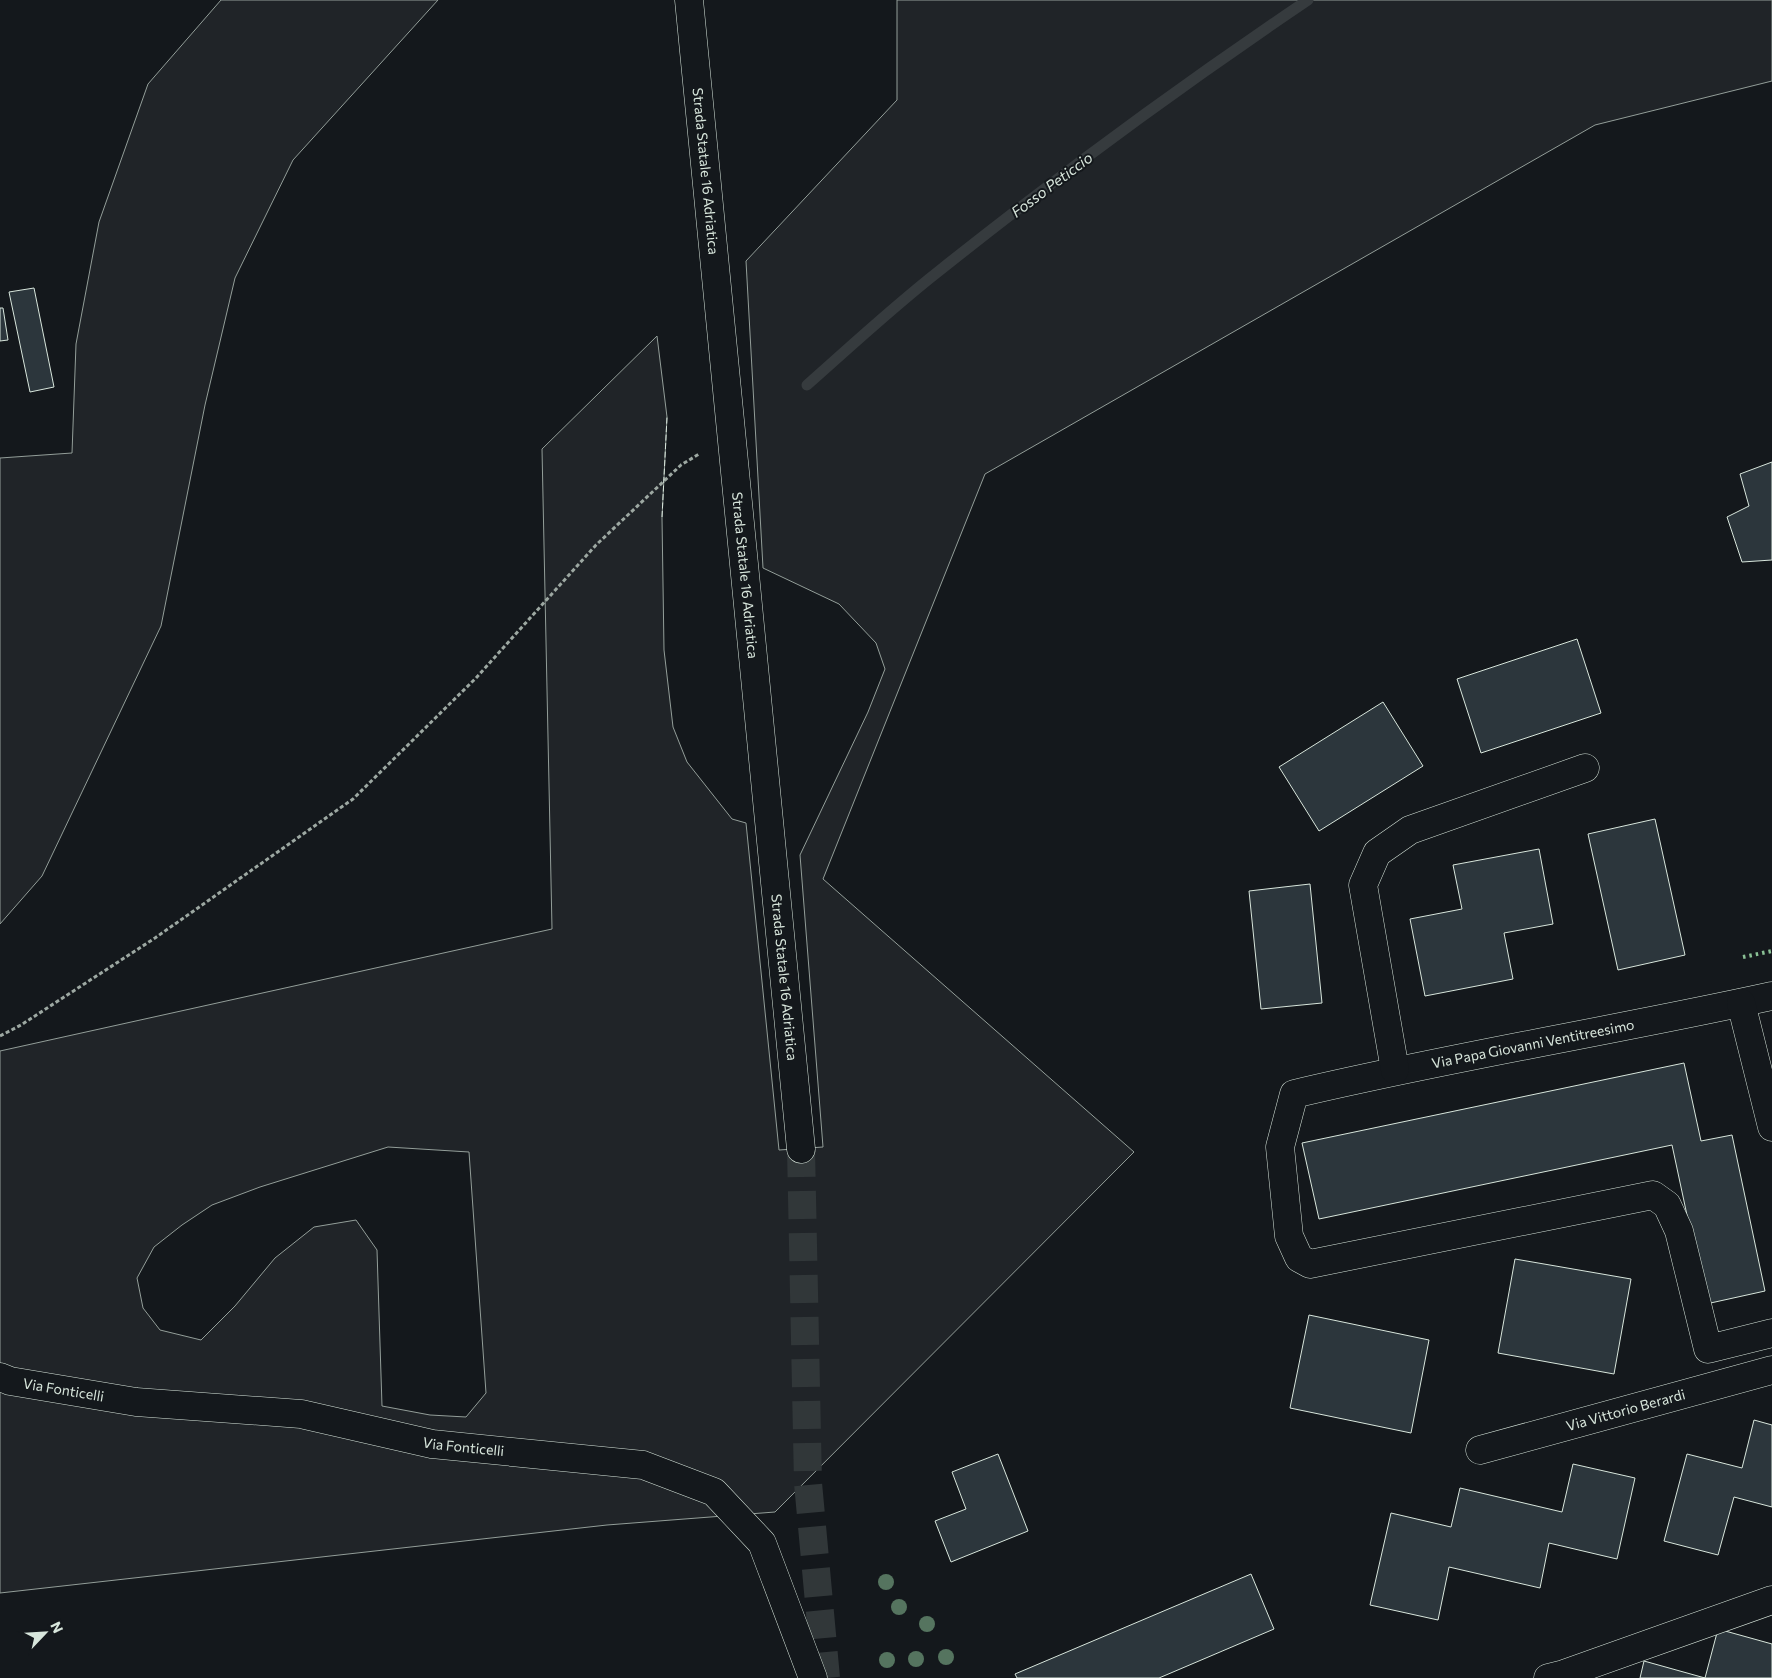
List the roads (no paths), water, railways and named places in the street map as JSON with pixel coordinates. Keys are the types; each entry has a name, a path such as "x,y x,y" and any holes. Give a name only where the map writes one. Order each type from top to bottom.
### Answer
{"street":[{"name":"Strada Statale 16 Adriatica","path":"689,0 801,1149"},
{"path":"1395,1070 1363,885 1377,853 1410,830 1584,768"},
{"name":"Via Papa Giovanni Ventitreesimo","path":"1772,996 1668,1019 1395,1070 1294,1094 1280,1146 1289,1236 1300,1258 1310,1264 1653,1195 1667,1205 1679,1230 1708,1349 1772,1333"},
{"path":"1741,1003 1772,1127"},
{"name":"Via Vittorio Berardi","path":"1480,1450 1772,1370"},
{"name":"Via Fonticelli","path":"0,1378 10,1382 136,1402 301,1414 432,1444 643,1465 714,1492 762,1543 813,1678"},
{"path":"1548,1678 1772,1600"}],"waterway":[{"name":"Fosso Peticcio","path":"807,385 905,299 1029,201 1167,98 1308,0"}],"tunnel":[{"path":"801,1149 808,1483 826,1678"}]}
